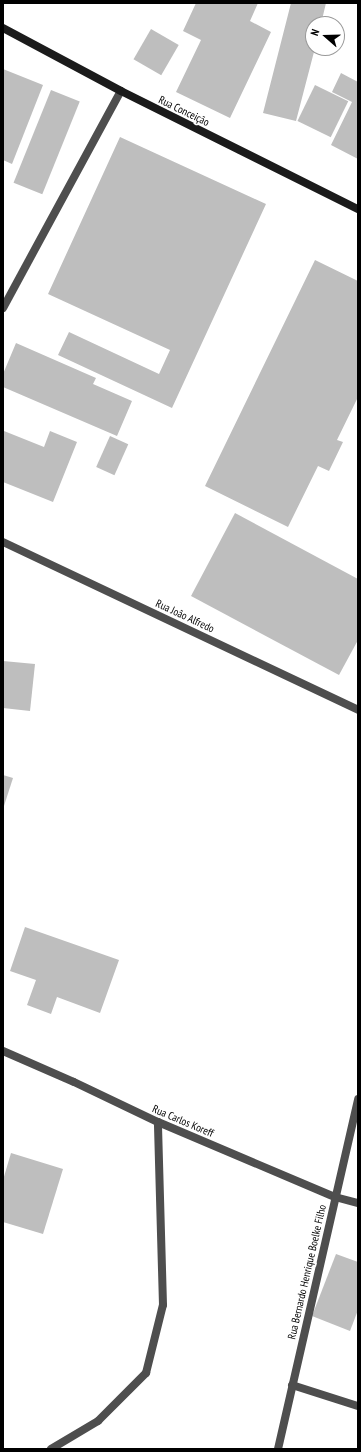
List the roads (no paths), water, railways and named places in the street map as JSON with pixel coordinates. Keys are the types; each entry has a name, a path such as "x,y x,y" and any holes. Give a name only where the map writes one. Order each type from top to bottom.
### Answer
{"main road":[{"name":"Rua Conceição","path":"3,28 121,91 358,209"}],"street":[{"path":"3,308 121,91"},
{"name":"Rua João Alfredo","path":"3,542 358,710"},
{"name":"Rua Carlos Koreff","path":"3,1051 158,1122 335,1196 358,1202"},
{"name":"Rua Bernardo Henrique Boelke Filho","path":"278,1449 358,1099"},
{"path":"52,1449 98,1421 146,1374 163,1305 158,1122"},
{"path":"292,1385 358,1406"}]}
